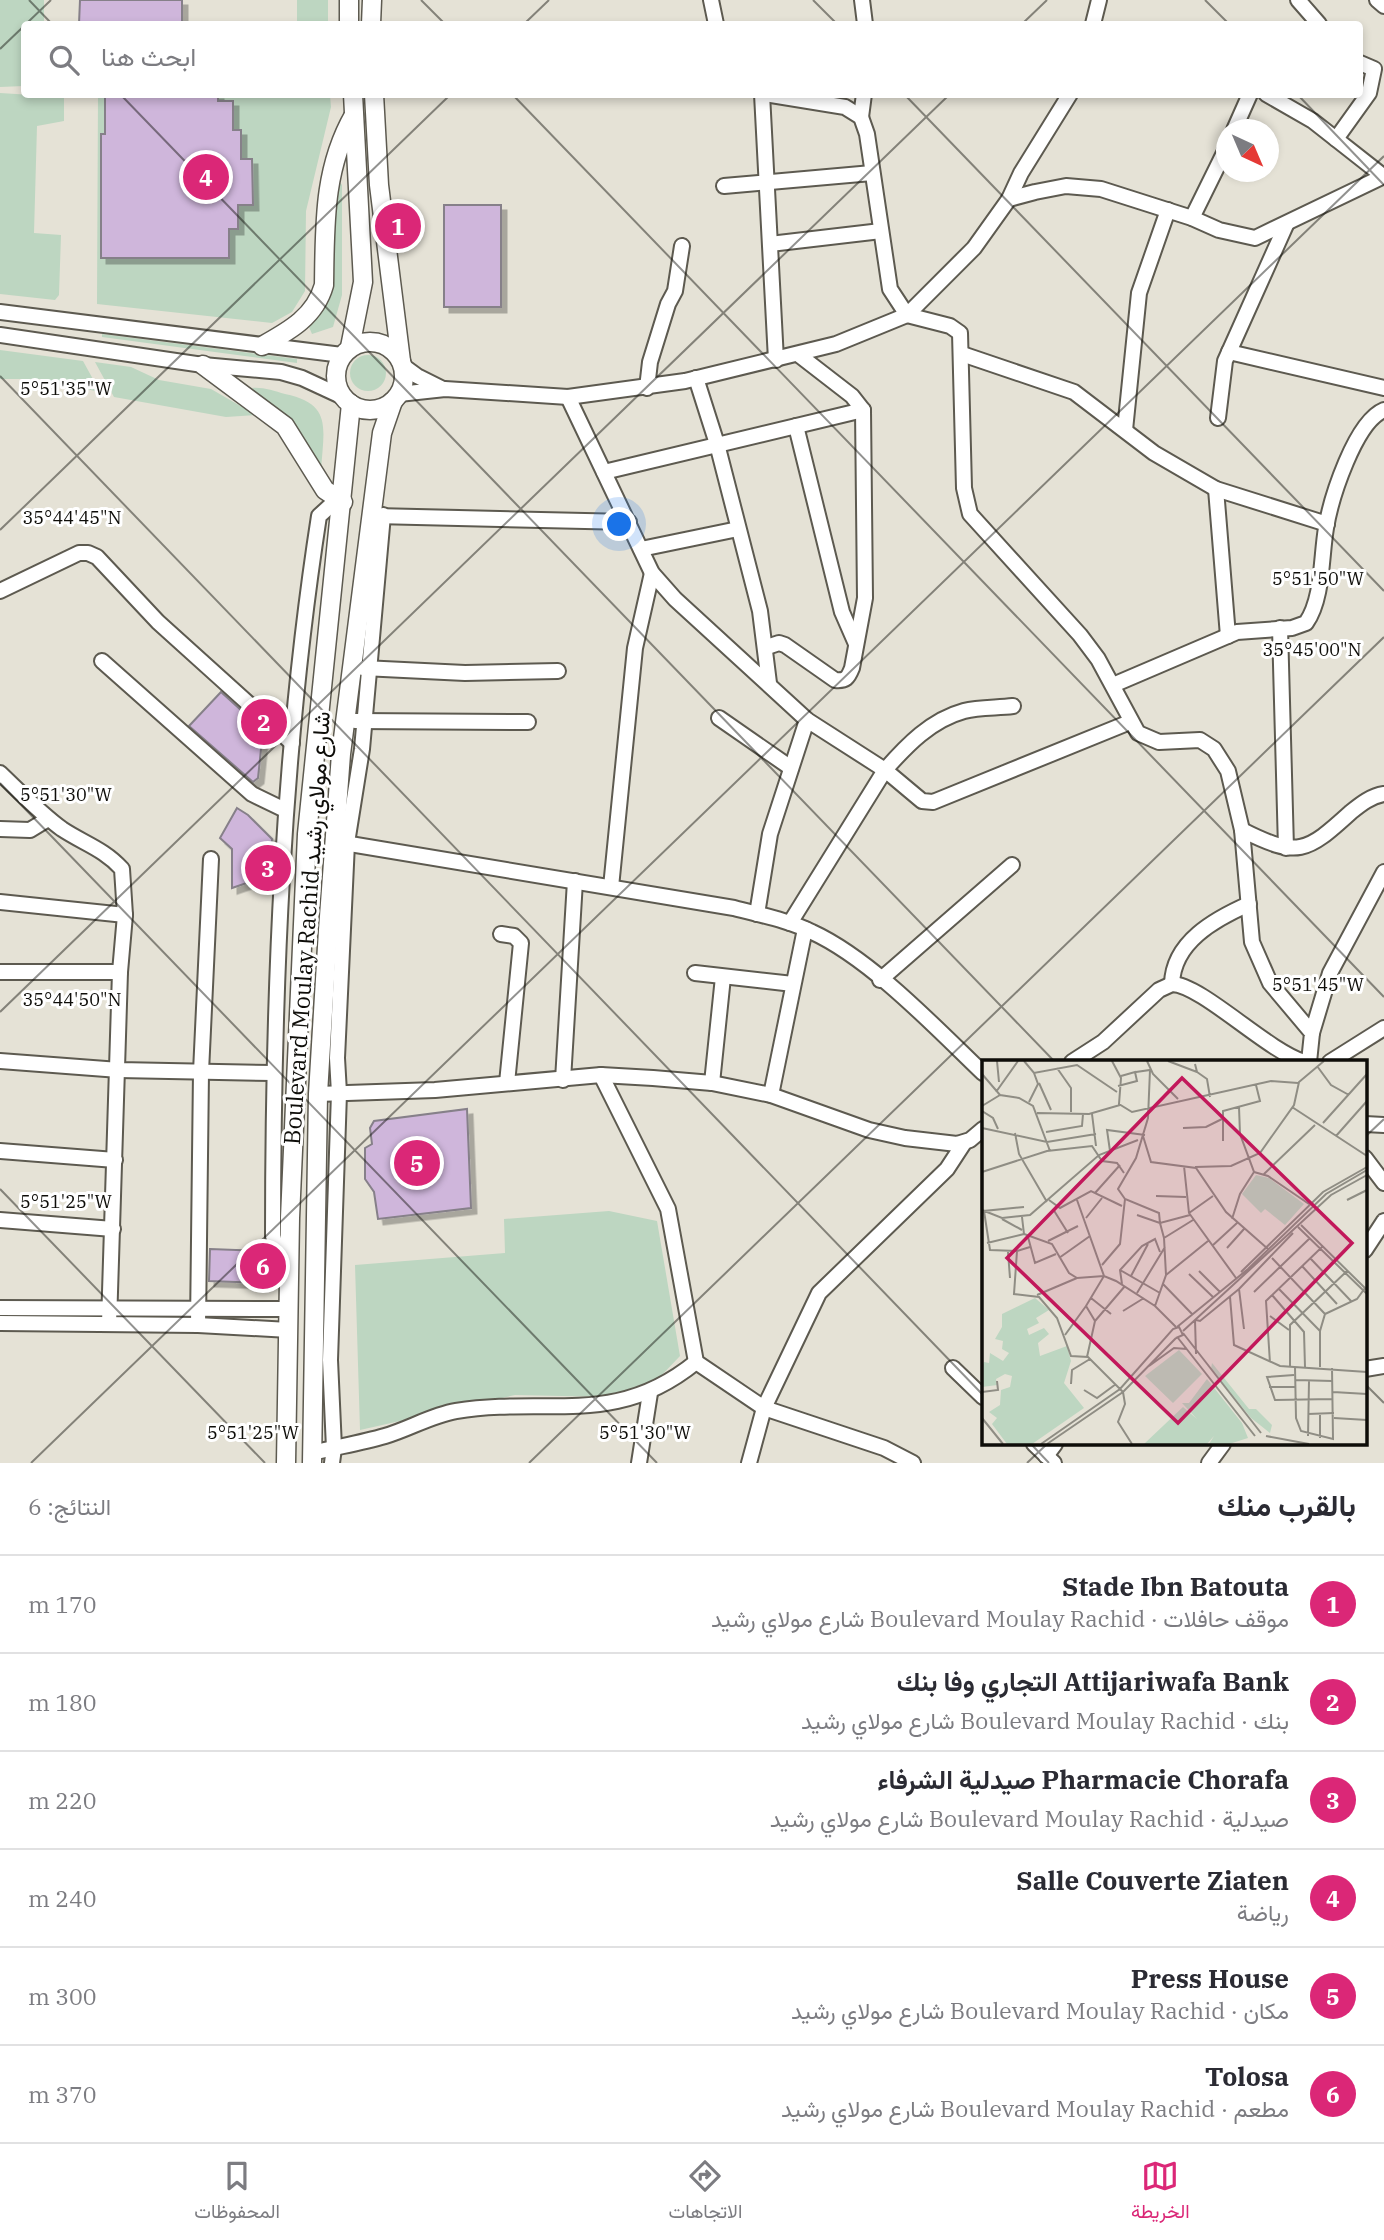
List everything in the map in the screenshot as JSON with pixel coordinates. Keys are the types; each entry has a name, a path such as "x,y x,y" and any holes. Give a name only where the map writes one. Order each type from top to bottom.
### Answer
{"main road":[{"path":"349,0 349,21"},
{"path":"372,0 372,21"},
{"path":"353,98 363,282 346,351 335,376 347,401 372,410 396,397 403,385 379,185 374,98"},
{"path":"262,346 301,321 320,301 324,285 328,178 338,148 354,115"},
{"path":"346,351 373,341 385,345 401,363"},
{"path":"203,365 285,426 321,484 333,498 343,503"},
{"name":"Boulevard Moulay Rachid شارع مولاي رشيد","path":"312,1458 318,1094 354,721 351,667 378,516 382,433 396,397"},
{"name":"Boulevard Moulay Rachid شارع مولاي رشيد","path":"286,1463 289,1263 307,834 343,503 347,401"}],"street":[{"path":"711,0 715,21"},
{"path":"862,0 865,21"},
{"path":"1094,21 1099,0"},
{"path":"1298,0 1316,21"},
{"path":"1377,0 1384,6"},
{"path":"1336,139 1369,93 1374,69 1384,57"},
{"path":"1363,64 1374,69"},
{"path":"764,98 776,360"},
{"path":"789,98 845,107 860,117"},
{"path":"863,98 860,117 867,134 890,289 907,315 950,326 960,333 964,488 970,514 1080,635 1113,684 1130,722 1138,733 1152,740 1200,740 1214,749 1228,771 1242,830 1252,942 1270,983 1312,1033"},
{"path":"396,397 444,389 568,397 647,388 799,355 836,344 907,315 974,248 1009,199 1021,173 1068,98"},
{"path":"1239,119 1248,98"},
{"path":"1009,199 1066,186 1101,189 1243,237 1255,238 1384,176 1313,121 1273,98"},
{"path":"1192,218 1216,171"},
{"path":"724,186 872,173"},
{"path":"1125,430 1139,292 1168,210"},
{"path":"1218,418 1225,361 1286,225"},
{"path":"770,244 881,231"},
{"path":"647,388 650,362 668,304 675,291 682,246"},
{"path":"0,312 262,346 346,351"},
{"path":"0,335 203,365 281,372 302,378 347,401"},
{"path":"1229,352 1384,388"},
{"path":"962,354 1074,392 1154,453 1216,489 1327,524"},
{"path":"767,647 779,643 785,645 835,680 843,681 849,677 865,598 863,410 852,396 799,355"},
{"path":"401,363 417,376 444,389"},
{"path":"696,378 717,444 767,647 769,683"},
{"path":"568,397 652,573 675,599 807,720 886,770 922,801 933,802 1130,722"},
{"path":"1113,684 1227,636 1264,628 1292,628 1306,623 1312,614 1327,524 1339,485 1364,424 1383,409"},
{"path":"604,472 863,410"},
{"path":"796,426 842,612 856,644"},
{"path":"289,1263 278,1252 273,1236 273,1073 285,810 321,484"},
{"path":"1216,489 1227,636"},
{"path":"319,516 330,506 343,503"},
{"path":"528,723 354,721 370,669 378,516 629,522"},
{"path":"641,548 738,529"},
{"path":"0,592 79,553 97,557 158,622 292,743"},
{"path":"611,887 635,648 652,573"},
{"path":"1280,628 1286,848"},
{"path":"102,662 252,794 285,810"},
{"path":"351,667 465,673 558,670"},
{"path":"790,923 886,770 906,747 930,727 964,711 1013,706"},
{"path":"719,718 791,768"},
{"path":"757,914 767,845 807,720"},
{"path":"0,773 48,819 97,847 121,869 125,915 120,972 119,1070 109,1316"},
{"path":"1242,830 1275,846 1294,849 1322,839 1360,804 1384,794"},
{"path":"0,829 30,830 48,819"},
{"path":"332,1463 334,1448 330,1360 339,1093 337,1058 341,842 611,887 757,914 790,923 849,956 880,980 982,1072"},
{"path":"198,1325 201,1072 211,859"},
{"path":"880,980 1012,866"},
{"path":"1306,1060 1330,973 1384,872"},
{"path":"563,1080 575,881"},
{"path":"0,902 125,915"},
{"path":"1172,984 1172,968 1189,943 1217,918 1250,904"},
{"path":"771,1095 805,929"},
{"path":"501,934 514,936 521,943 507,1083"},
{"path":"0,972 120,972"},
{"path":"695,973 793,984"},
{"path":"712,1083 723,977"},
{"path":"1075,1060 1103,1042 1159,990 1172,984 1195,993 1284,1055 1300,1060"},
{"path":"1333,1060 1384,1028"},
{"path":"0,1061 119,1070 273,1073"},
{"path":"318,1094 435,1090 601,1075 712,1083 771,1095 889,1136 964,1143"},
{"path":"601,1075 668,1209 696,1362 764,1408 884,1448 913,1463"},
{"path":"1366,1124 1384,1125"},
{"path":"749,1463 764,1408 819,1293 947,1170 964,1143 982,1130"},
{"path":"0,1151 115,1160"},
{"path":"1366,1159 1384,1183"},
{"path":"0,1220 113,1229"},
{"path":"1366,1248 1384,1221"},
{"path":"0,1308 289,1330"},
{"path":"0,1323 198,1309 289,1309"},
{"path":"312,1458 334,1448 385,1436 453,1412 500,1406 589,1407 650,1393 674,1380 696,1362"},
{"path":"1366,1369 1384,1366"},
{"path":"953,1368 982,1396"},
{"path":"639,1463 650,1393"},
{"path":"1209,1463 1222,1446"}],"green space":[{"path":"0,0 44,0 44,21 21,21 21,86 0,87"},
{"path":"297,0 328,0 328,21 297,21"},
{"path":"0,93 21,94 21,98 64,98 64,121 37,126 34,233 61,235 59,295 55,300 0,294"},
{"path":"98,98 330,98 331,107 306,211 305,291 292,312 272,323 97,304"},
{"path":"339,181 342,185 342,295 333,327 312,334 309,327 329,299 333,184"},
{"path":"102,334 297,359 297,363 102,337"},
{"path":"0,350 83,361 100,392 39,379 0,379"},
{"path":"368,355 380,361 386,373 380,385 368,391 356,385 350,373 356,361"},
{"path":"95,362 131,367 159,380 211,389 256,415 226,417 114,397"},
{"path":"252,388 301,398 318,412 323,432 321,472"},
{"path":"609,1211 657,1221 680,1356 659,1378 609,1397 515,1395 360,1430 355,1265 505,1253 504,1219"}],"building":[{"path":"80,0 182,0 182,21 79,21"},
{"path":"105,98 218,98 218,101 233,101 233,130 241,130 241,159 252,159 253,205 238,205 238,229 229,229 229,258 101,258 101,134 105,134"},
{"path":"444,205 501,205 501,307 444,307"},
{"path":"221,692 263,730 258,778 253,782 189,726"},
{"path":"237,808 272,839 270,875 232,888 232,849 220,838"},
{"path":"467,1109 471,1208 378,1219 374,1192 365,1179 365,1148 372,1144 370,1128 374,1121"},
{"path":"210,1249 263,1251 262,1283 209,1281"}],"place":[{"name":"Salle Couverte Ziaten","path":"206,177"},
{"name":"Stade Ibn Batouta","path":"398,226"},
{"name":"Attijariwafa Bank التجاري وفا بنك","path":"264,722"},
{"name":"Pharmacie Chorafa صيدلية الشرفاء","path":"268,868"},
{"name":"Press House","path":"417,1163"},
{"name":"Tolosa","path":"263,1266"}]}
